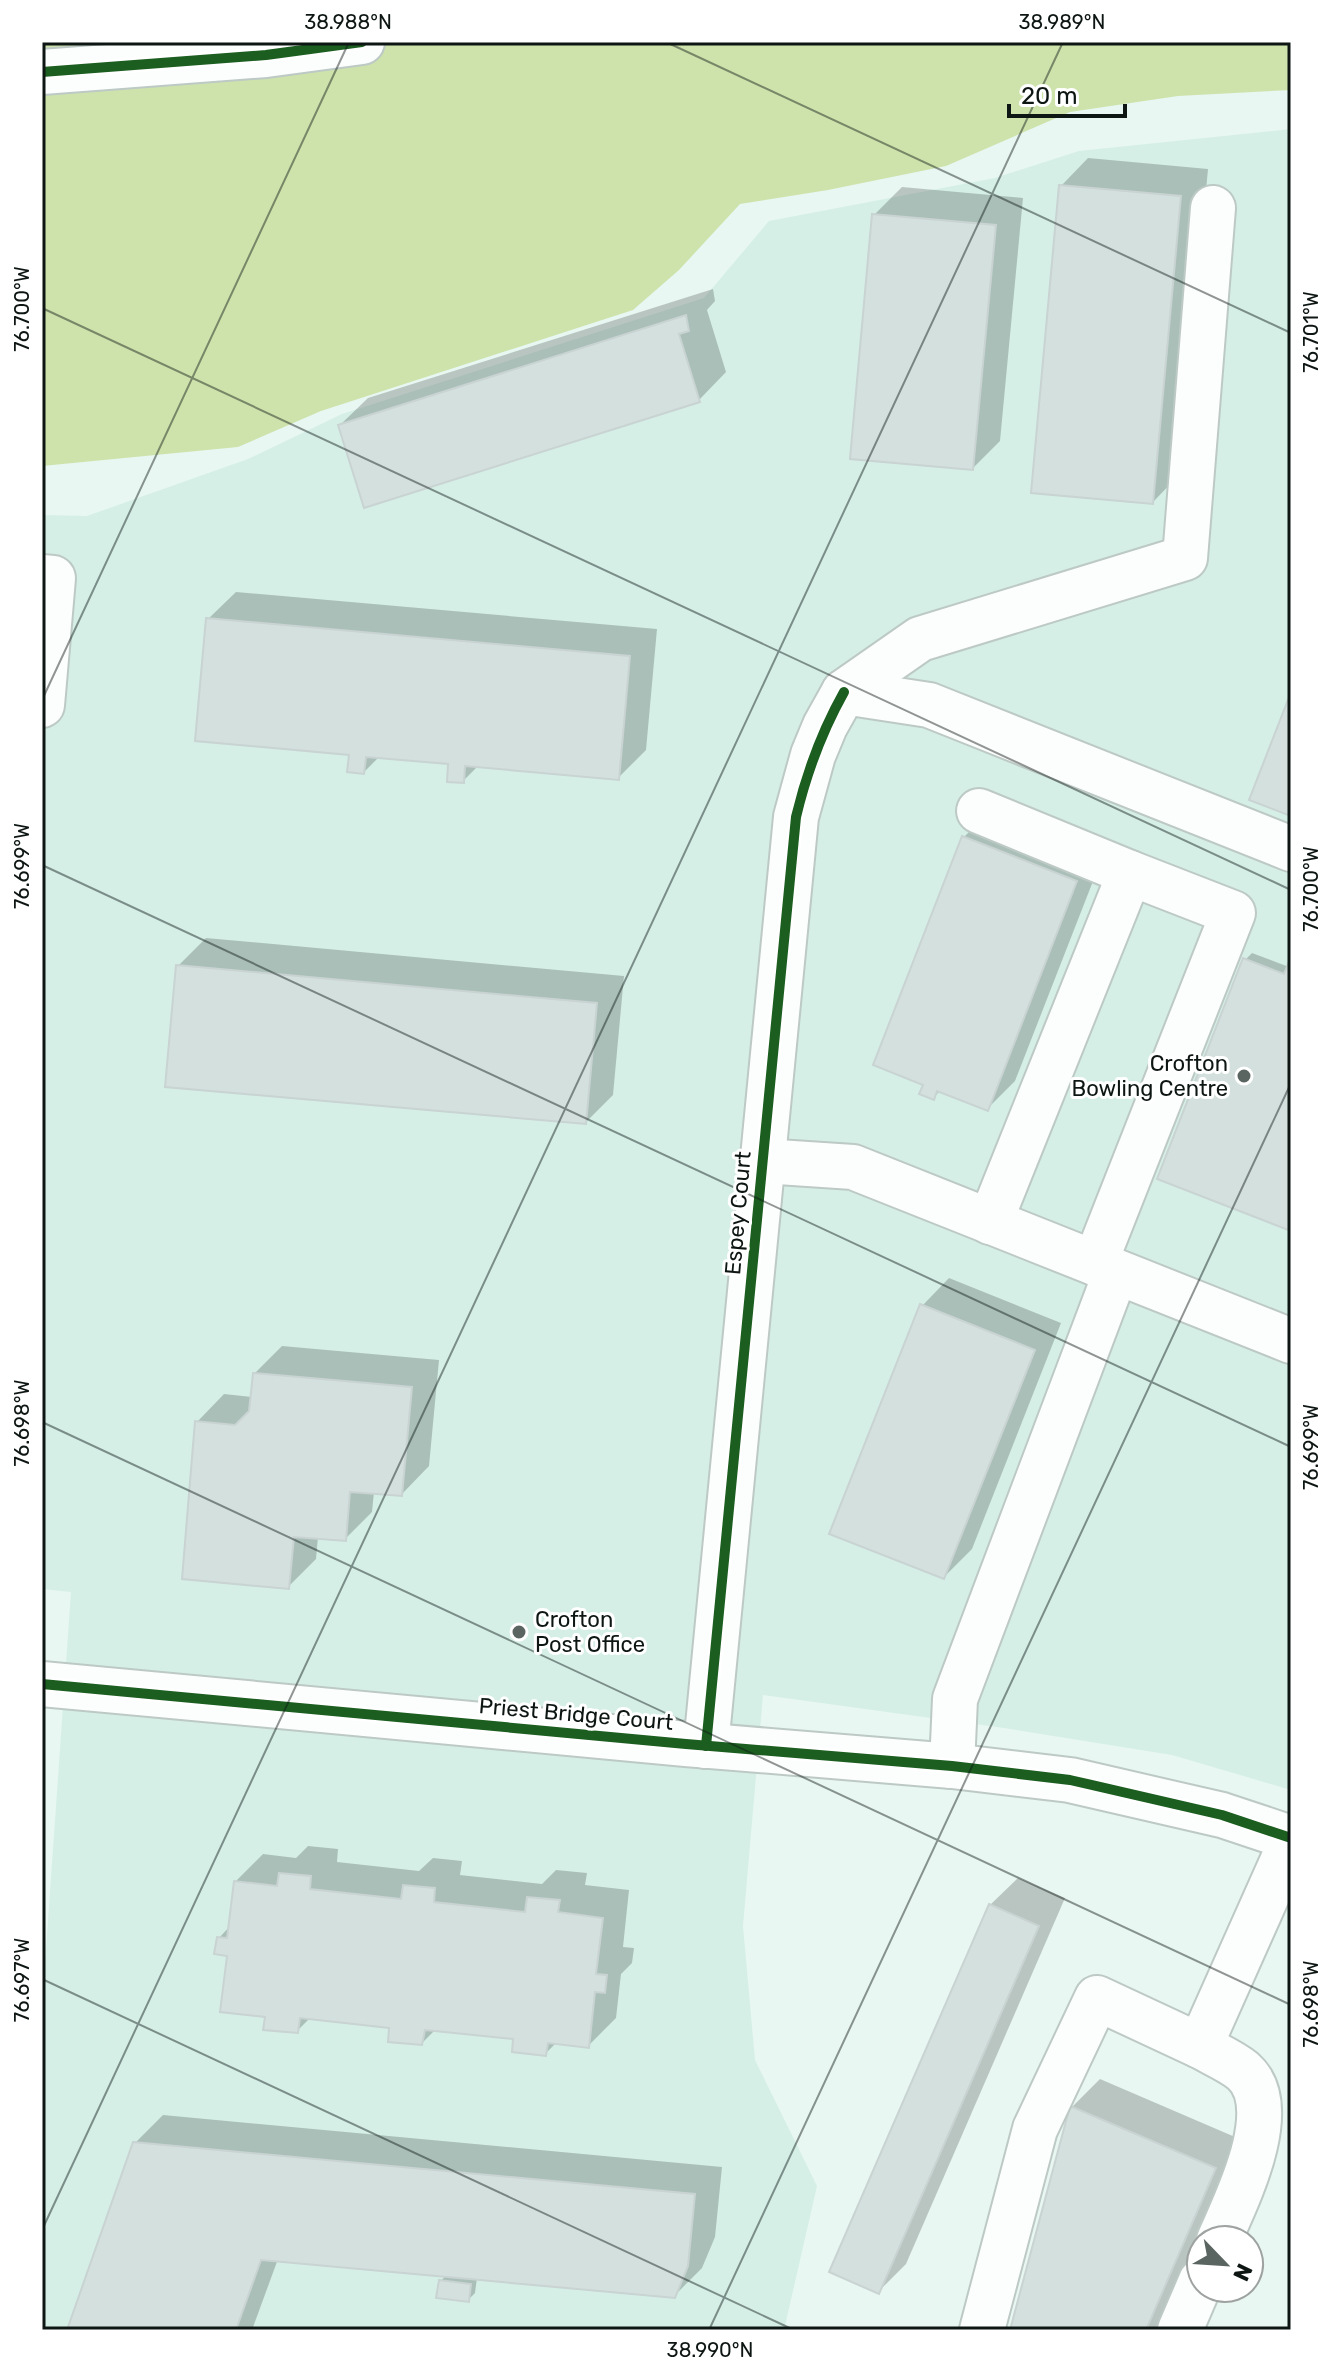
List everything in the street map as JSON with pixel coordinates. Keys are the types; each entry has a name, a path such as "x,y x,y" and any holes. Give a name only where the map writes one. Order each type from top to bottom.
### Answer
{"street":[{"path":"42,72 266,55 362,42"},
{"path":"844,692 920,639 1185,558 1213,208"},
{"path":"42,577 53,578 42,705"},
{"path":"844,692 929,705 1291,849"},
{"name":"Espey Court","path":"706,1746 796,817 813,755 844,692"},
{"path":"952,1766 955,1699 1233,913 979,811"},
{"path":"990,1222 1130,873"},
{"path":"762,1161 853,1167 1291,1341"},
{"name":"Priest Bridge Court","path":"42,1684 952,1766 1070,1780 1222,1815 1291,1840"},
{"path":"1200,2046 1291,1840"},
{"path":"982,2330 1035,2129 1097,1998 1200,2046 1244,2072 1255,2088 1260,2117 1248,2174 1226,2224"},
{"path":"1180,2330 1191,2304"}],"shaded area":[{"path":"1291,129 1291,1790 1172,1755 763,1695 743,1926 755,2060 817,2186 784,2330 42,2330 42,2006 71,1592 42,1589 42,515 87,516 248,459 342,414 704,298 769,221 995,178 1079,151"}],"green space":[{"path":"42,42 1291,42 1291,90 1178,96 1070,112 946,166 740,204 679,270 633,310 321,411 238,447 42,466"}],"building":[{"path":"1059,185 1181,196 1153,504 1031,493"},
{"path":"872,214 996,225 973,470 850,459"},
{"path":"686,315 689,331 679,334 700,402 364,508 338,425"},
{"path":"206,618 630,656 619,780 465,766 464,783 447,782 448,764 366,757 364,774 347,772 349,755 195,741"},
{"path":"1291,692 1291,816 1249,800"},
{"path":"962,836 1077,881 988,1111 937,1091 934,1100 919,1094 923,1085 873,1065"},
{"name":"Crofton Bowling Centre","path":"1291,956 1291,1231 1157,1179 1243,958 1284,974"},
{"path":"176,965 597,1003 586,1124 165,1087"},
{"path":"920,1304 1035,1350 944,1579 829,1534"},
{"path":"253,1373 412,1387 402,1496 350,1492 346,1541 294,1537 289,1589 182,1579 195,1421 235,1425 249,1411"},
{"path":"279,1873 311,1876 310,1889 401,1899 403,1885 435,1888 434,1902 525,1912 527,1897 560,1900 558,1912 603,1918 596,1974 607,1975 605,1993 595,1992 589,2048 548,2043 546,2056 512,2052 513,2039 425,2030 422,2045 388,2042 389,2028 300,2018 298,2033 263,2030 265,2017 220,2012 227,1956 214,1954 217,1937 227,1938 234,1881 277,1886"},
{"path":"989,1904 1039,1926 879,2294 829,2272"},
{"path":"1070,2106 1216,2168 1192,2224 1185,2224 1185,2240 1146,2330 1010,2330"},
{"path":"133,2142 695,2194 688,2266 675,2298 261,2260 236,2330 67,2330"},
{"path":"439,2280 471,2284 469,2302 436,2298"}],"cycle path":[{"path":"42,72 266,55 362,42"},
{"path":"706,1746 796,817 816,753 844,692"},
{"path":"42,1684 952,1766 1070,1780 1222,1815 1291,1838"}],"place":[{"name":"Crofton Bowling Centre","path":"1244,1076"},
{"name":"Crofton Post Office","path":"519,1632"}]}
